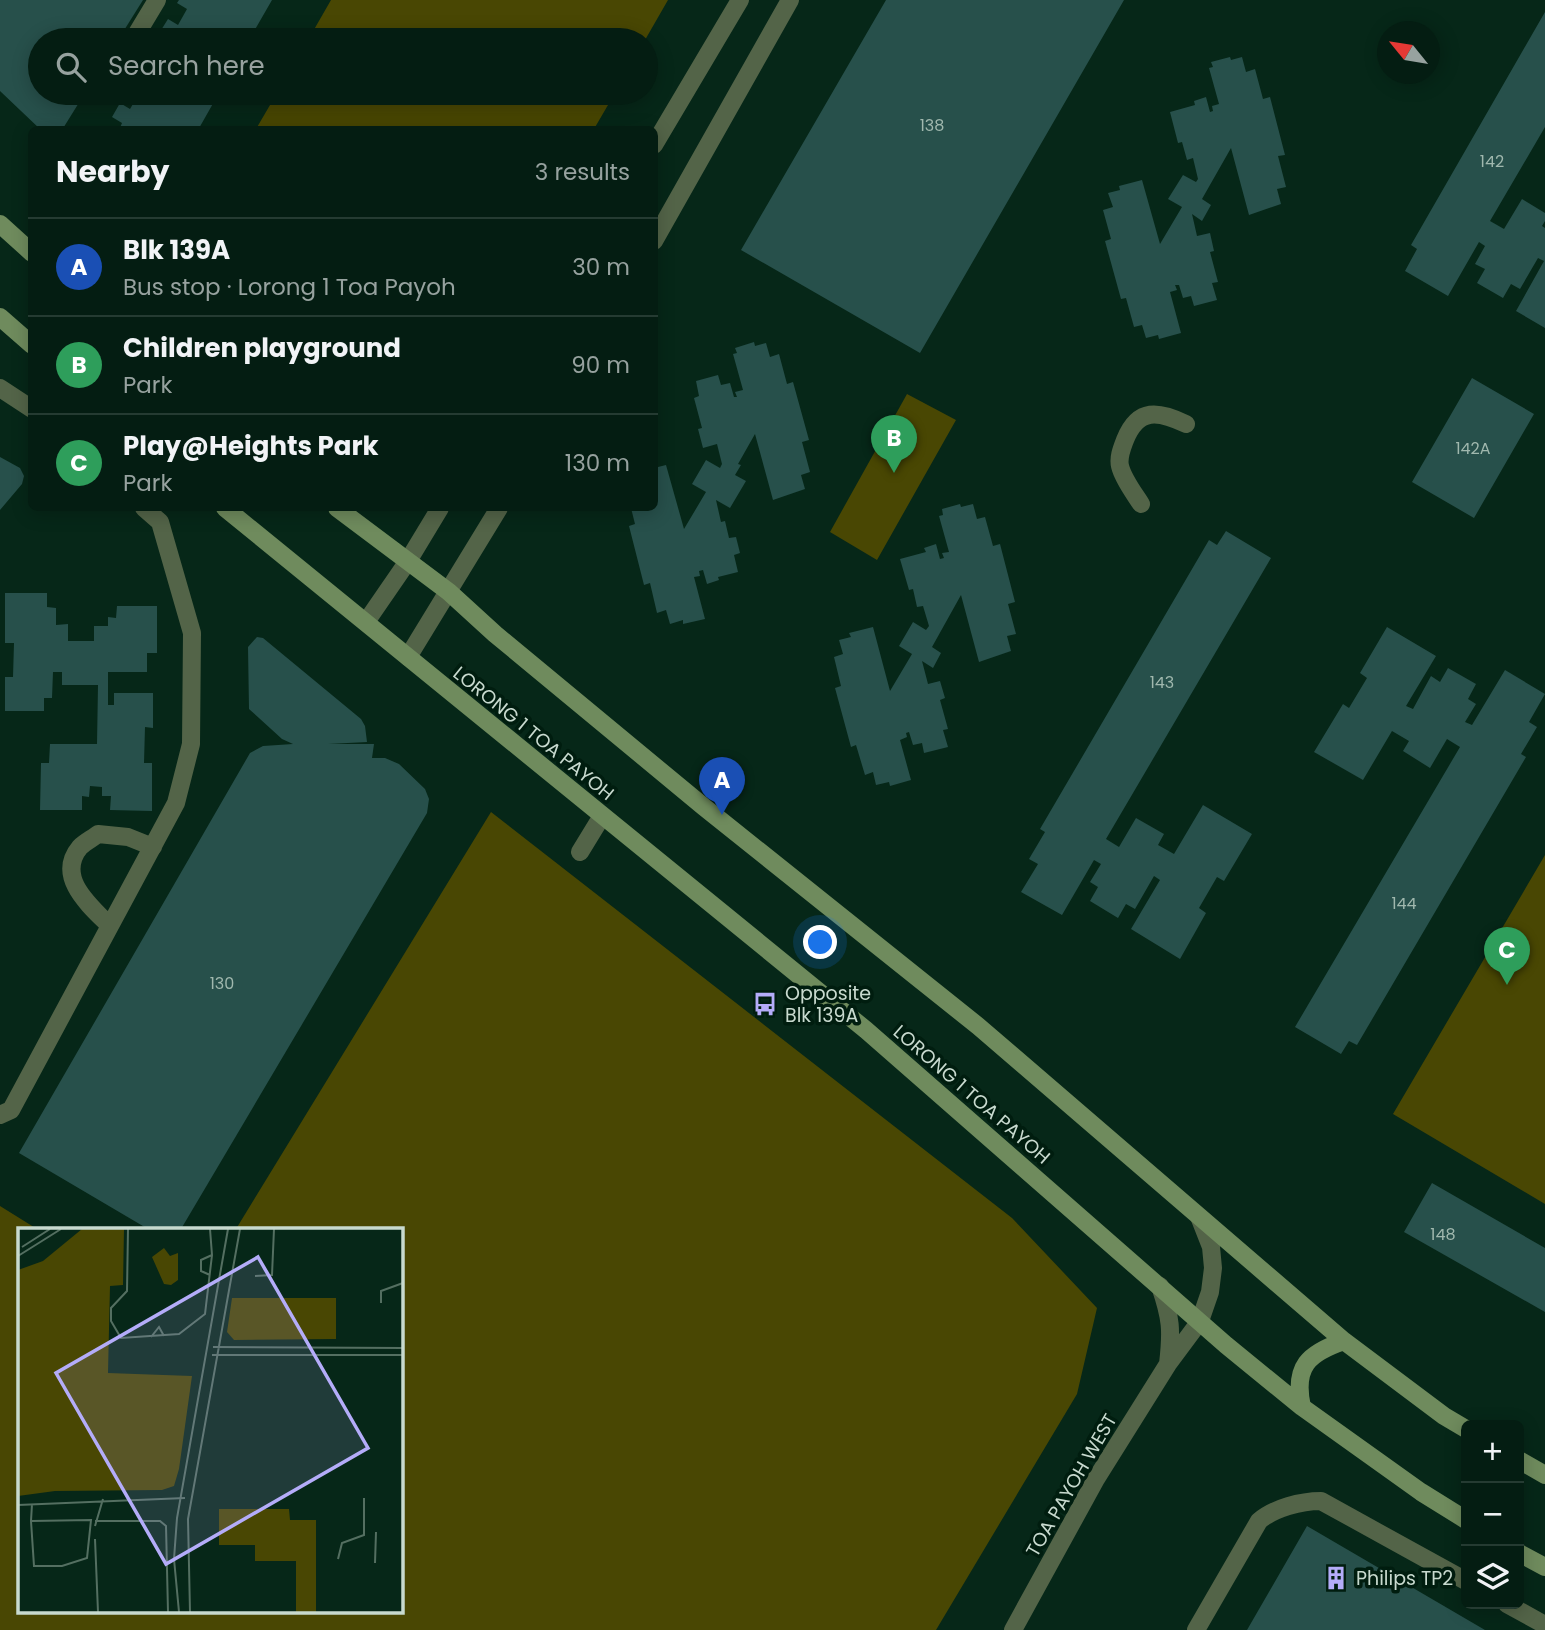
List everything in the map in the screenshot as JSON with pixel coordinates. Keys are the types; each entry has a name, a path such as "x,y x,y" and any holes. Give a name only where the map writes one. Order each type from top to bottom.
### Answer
{"main road":[{"path":"0,224 28,249"},
{"path":"0,317 28,342"},
{"name":"LORONG 1 TOA PAYOH","path":"229,511 866,1030 1200,1321 1302,1406 1421,1492 1461,1517"},
{"path":"341,511 449,592 495,634 704,807 978,1026 1344,1341 1461,1426"},
{"path":"1302,1406 1299,1394 1305,1364 1319,1350 1344,1341"},
{"path":"1524,1463 1545,1475"},
{"path":"1524,1556 1545,1567"}],"street":[{"path":"141,28 157,0"},
{"path":"658,138 740,0"},
{"path":"658,234 790,0"},
{"path":"0,388 28,406"},
{"path":"1141,504 1120,465 1120,453 1132,426 1149,414 1159,413 1186,424"},
{"path":"0,1115 11,1110 176,803 191,744 192,633 160,522 147,511"},
{"path":"160,522 169,511"},
{"path":"366,622 438,511"},
{"path":"408,657 497,511"},
{"path":"580,852 602,816"},
{"path":"110,926 84,899 71,877 73,862 80,847 98,834 128,837 153,847"},
{"name":"TOA PAYOH WEST","path":"1013,1630 1096,1479 1168,1364 1200,1321 1210,1292 1213,1268 1211,1247 1200,1219"},
{"name":"TOA PAYOH WEST","path":"1160,1286 1172,1332 1168,1364"},
{"path":"1196,1630 1259,1521 1267,1514 1308,1501 1321,1501 1461,1578"},
{"path":"1516,1609 1545,1625"}],"shaded area":[{"path":"331,0 668,0 652,28 315,28"},
{"path":"270,105 608,105 596,126 258,126"},
{"path":"907,394 956,420 877,560 830,532"},
{"path":"491,812 1012,1218 1097,1308 1077,1394 936,1630 0,1630 0,1206 35,1228 18,1228 18,1612 402,1612 402,1228 237,1228"},
{"path":"1545,855 1545,1204 1393,1114"}],"building":[{"path":"0,0 143,0 126,28 28,28 28,105 78,105 64,126 37,126 0,91"},
{"path":"179,0 272,0 256,28 162,28 168,19 178,25 187,9 177,3"},
{"path":"886,0 1124,0 920,353 741,250"},
{"path":"1545,12 1545,127 1490,221 1504,229 1522,199 1545,213 1542,226 1545,228 1545,328 1516,311 1544,261 1538,258 1520,289 1511,284 1503,298 1477,283 1485,269 1475,264 1485,246 1479,242 1448,296 1405,271 1417,249 1411,245"},
{"path":"1230,57 1231,60 1242,57 1246,72 1255,69 1263,99 1270,97 1285,155 1278,156 1286,187 1277,189 1281,204 1249,215 1231,148 1202,199 1211,205 1202,221 1192,214 1197,236 1210,233 1214,251 1210,252 1218,282 1212,283 1217,300 1194,306 1191,296 1183,298 1179,285 1175,285 1177,290 1170,292 1181,333 1159,339 1158,335 1146,338 1142,325 1134,327 1126,298 1121,299 1105,241 1111,239 1103,210 1113,207 1108,193 1120,190 1119,186 1142,180 1160,244 1182,207 1168,199 1183,175 1196,182 1198,179 1193,158 1187,160 1182,142 1178,143 1170,112 1195,105 1194,101 1206,97 1210,112 1213,111 1212,106 1219,104 1209,68 1213,67 1211,62"},
{"path":"119,105 130,109 132,105 212,105 200,126 121,126 122,123 112,117"},
{"path":"754,342 755,346 766,343 770,357 779,354 787,384 793,382 809,440 802,442 810,472 801,475 805,489 773,500 755,434 738,464 741,465 735,475 746,481 730,508 716,500 721,522 725,521 729,538 736,537 740,553 734,555 738,572 718,577 719,580 707,584 703,570 699,571 700,576 694,577 705,619 683,624 683,620 670,624 666,610 657,613 650,583 644,585 629,526 635,524 632,511 658,511 658,467 666,465 684,529 706,492 692,484 706,460 720,468 722,464 717,444 703,448 698,429 702,428 694,398 699,396 696,381 718,375 721,385 730,383 734,397 737,397 735,392 743,390 733,354 737,353 735,348"},
{"path":"1472,378 1534,414 1474,518 1412,482"},
{"path":"0,457 20,468 24,476 22,484 0,510"},
{"path":"960,504 961,507 973,504 977,519 985,517 993,546 1000,544 1015,602 1008,604 1016,634 1007,636 1011,651 979,662 961,595 932,647 941,653 933,668 922,661 928,684 940,681 945,698 940,700 948,729 943,730 948,747 924,753 922,743 913,745 909,732 906,733 907,737 900,740 911,780 890,786 889,782 876,785 873,772 865,775 856,745 851,747 835,688 841,686 834,657 843,654 839,640 851,637 849,633 873,627 890,691 912,654 899,646 913,622 926,630 929,626 923,606 917,607 913,589 909,590 900,559 926,552 924,548 936,544 940,559 944,558 942,553 949,552 939,516 943,515 942,509"},
{"path":"1226,531 1271,558 1106,839 1119,847 1136,818 1164,834 1158,845 1174,854 1203,805 1252,834 1224,881 1217,877 1199,908 1206,913 1180,959 1131,929 1160,880 1154,876 1135,909 1126,904 1118,918 1090,901 1098,887 1090,882 1101,864 1094,860 1062,915 1021,892 1038,864 1029,859 1045,832 1040,829 1209,540 1217,545"},
{"path":"5,593 47,593 47,607 56,608 56,625 68,624 68,641 94,641 94,626 108,626 108,617 116,618 117,606 157,606 157,653 147,653 147,672 108,672 108,705 114,705 114,693 153,693 153,728 145,727 144,763 152,763 152,811 110,810 111,796 102,796 102,787 90,786 89,797 82,796 82,810 40,810 41,763 49,763 50,744 97,744 98,685 62,685 62,672 53,672 52,698 44,698 44,711 5,711 5,677 13,677 14,643 5,643"},
{"path":"1387,627 1436,656 1406,706 1413,709 1431,676 1440,682 1448,668 1476,684 1468,699 1476,704 1465,722 1472,725 1505,670 1545,694 1529,722 1537,727 1521,754 1526,757 1357,1045 1349,1041 1341,1054 1295,1027 1460,747 1447,739 1430,768 1403,751 1409,741 1392,731 1363,780 1314,752 1343,704 1349,708 1367,678 1360,673"},
{"path":"257,637 263,638 361,719 365,726 367,742 328,744 374,744 372,758 385,758 399,764 425,789 429,799 427,813 182,1228 146,1228 19,1153 250,753 263,746 293,744 282,739 249,709 248,647"},
{"path":"1432,1183 1545,1248 1545,1312 1404,1232"},
{"name":"Philips TP2","path":"1307,1526 1485,1630 1247,1630"}],"place":[{"name":"Children playground","path":"894,473"},
{"name":"Blk 139A","path":"722,815"},
{"name":"Play@Heights Park","path":"1507,985"},
{"name":"Opposite Blk 139A","path":"765,1004"},
{"name":"Philips TP2","path":"1336,1578"}]}
